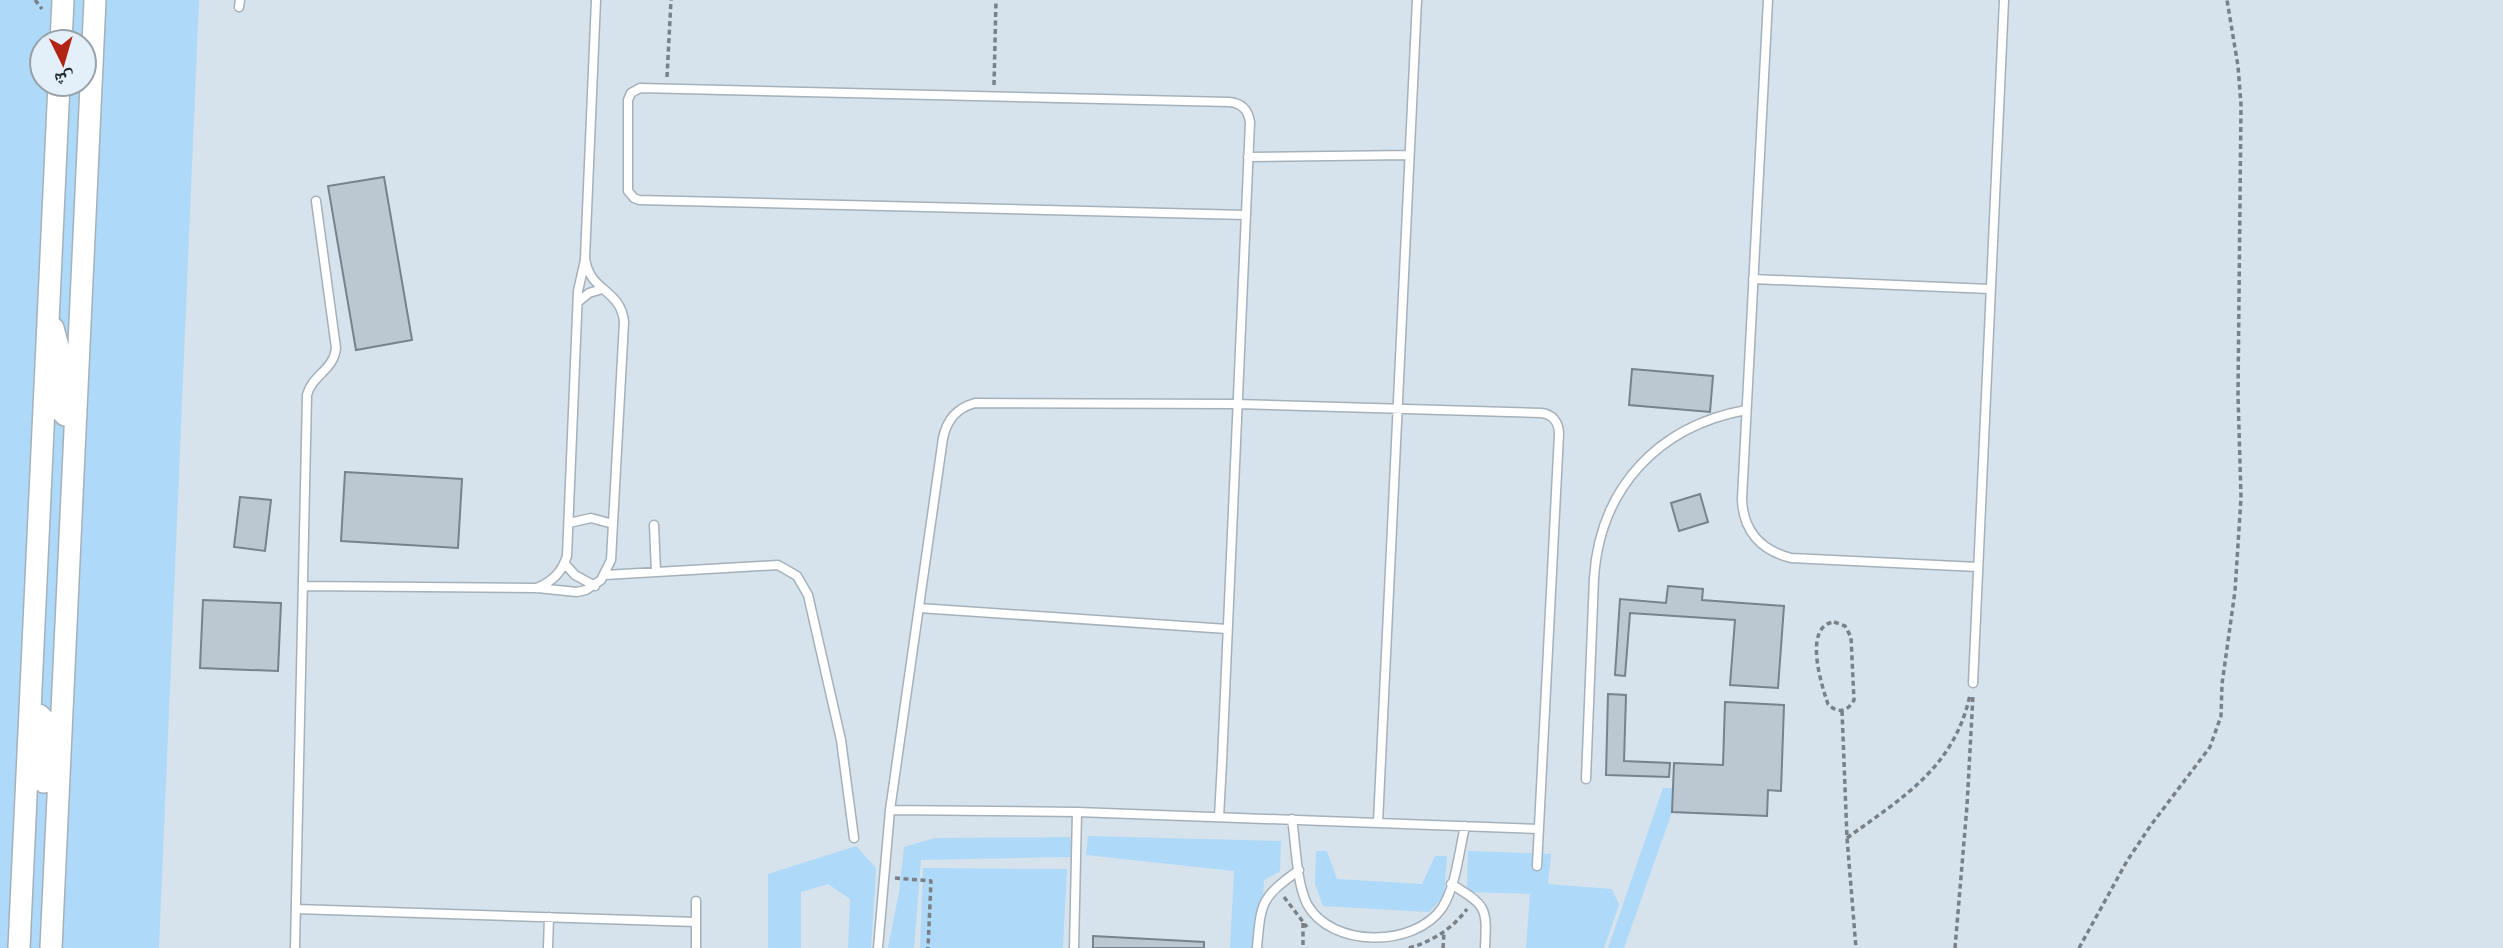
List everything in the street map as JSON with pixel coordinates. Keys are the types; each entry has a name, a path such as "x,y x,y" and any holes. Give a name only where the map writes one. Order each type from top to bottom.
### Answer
{"street":[{"path":"62,28 63,0"},
{"path":"51,948 94,0"},
{"path":"19,948 58,98"},
{"path":"47,317 60,347 59,408 65,415 76,416"},
{"path":"30,716 39,715 46,722 45,797 57,823"}],"lane":[{"path":"537,588 554,579 565,564 567,556 579,280 585,258 596,0"},
{"path":"1378,823 1417,0"},
{"path":"1768,0 1742,511 1751,533 1768,550 1791,558 1978,568"},
{"path":"1973,683 2004,0"},
{"path":"1219,817 1246,215 1249,116 1246,110 1236,103 666,89 637,89 629,96 627,186 630,195 639,200 1246,215"},
{"path":"1248,157 1409,155"},
{"path":"295,948 307,395 312,383 333,361 336,348 316,201"},
{"path":"303,586 537,588 577,592 595,586 605,575 611,560 624,322 621,305 590,276 585,258"},
{"path":"1753,279 1990,289"},
{"path":"578,302 589,293 601,289"},
{"path":"878,948 890,810 945,429 960,410 975,403 1237,404 1541,413 1551,416 1557,424 1559,434 1537,866"},
{"path":"1586,779 1595,559 1605,522 1633,473 1660,446 1709,419 1746,410"},
{"path":"569,523 591,518 613,524"},
{"path":"654,525 656,572"},
{"path":"565,564 575,575 595,586"},
{"path":"605,575 778,565 789,569 804,585 832,691 854,838"},
{"path":"919,608 1227,629"},
{"path":"890,810 1077,812 1539,829"},
{"path":"1074,948 1077,812"},
{"path":"1292,819 1302,887 1306,902 1315,916 1326,927 1340,935 1372,940 1401,939 1426,928 1443,908 1465,826"},
{"path":"1257,948 1260,914 1266,897 1299,870"},
{"path":"1451,884 1474,897 1486,915 1485,948"},
{"path":"696,901 696,948"},
{"path":"296,909 696,922"},
{"path":"548,948 549,918"}],"path":[{"path":"666,89 671,0"},
{"path":"993,97 996,0"},
{"path":"2079,948 2133,852 2177,790 2202,761 2217,732 2221,716 2222,684 2235,591 2241,498 2238,395 2241,104 2227,0"},
{"path":"1834,622 1845,626 1851,637 1854,700 1842,711 1828,704 1816,637 1818,631 1834,622"},
{"path":"1847,838 1922,782 1934,769 1962,723 1973,683"},
{"path":"1955,948 1967,806 1973,683"},
{"path":"1842,711 1847,838 1856,948"},
{"path":"884,877 931,881 928,948"},
{"path":"1409,948 1421,945 1444,932 1461,917 1474,897"},
{"path":"1303,923 1303,948"},
{"path":"1443,948 1444,932"}],"shaded area":[{"path":"0,0 199,0 159,948 0,948"},
{"path":"1663,788 1673,788 1672,812 1624,948 1608,948"},
{"path":"1088,836 1281,841 1280,871 1264,880 1260,948 1230,948 1234,871 1086,855"},
{"path":"1070,837 1072,857 921,860 914,948 888,948 899,892 904,847 935,838"},
{"path":"856,846 876,868 871,948 848,948 850,899 828,884 801,892 801,948 768,948 768,874"},
{"path":"1316,851 1327,851 1337,879 1422,884 1435,856 1447,856 1444,896 1429,912 1323,906 1315,884"},
{"path":"1468,851 1551,854 1548,884 1612,889 1619,905 1604,948 1526,948 1530,894 1467,892"},
{"path":"923,868 1067,869 1063,948 920,948"}],"building":[{"path":"384,177 412,340 356,350 328,186"},
{"path":"1632,369 1713,376 1710,412 1629,405"},
{"path":"345,472 462,479 458,548 341,541"},
{"path":"1700,494 1708,522 1679,531 1671,503"},
{"path":"240,497 271,500 265,551 234,547"},
{"path":"1668,586 1703,589 1702,600 1784,606 1778,688 1730,685 1735,620 1630,613 1625,676 1615,675 1620,599 1666,603"},
{"path":"203,600 281,603 278,671 200,668"},
{"path":"1608,694 1626,695 1624,761 1670,763 1669,777 1606,775"},
{"path":"1725,702 1784,705 1781,791 1768,790 1767,816 1672,812 1674,763 1723,765"},
{"path":"1093,936 1204,942 1204,948 1093,948"}]}
